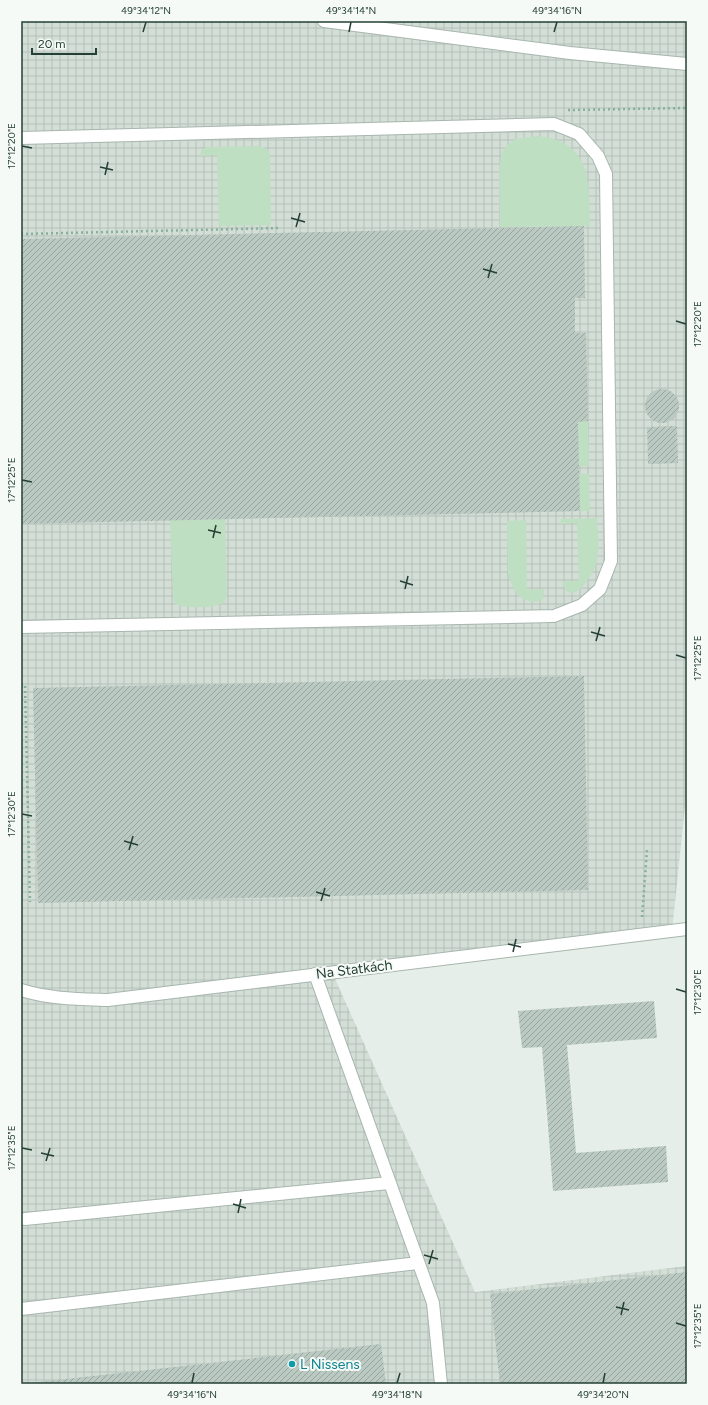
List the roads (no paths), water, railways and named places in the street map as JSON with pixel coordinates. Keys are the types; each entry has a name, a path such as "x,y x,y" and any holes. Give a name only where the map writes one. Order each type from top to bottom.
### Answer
{"street":[{"path":"324,21 570,53 687,64"},
{"path":"21,138 554,124 579,134 598,156 606,174 611,560 600,589 582,604 554,616 21,627"},
{"name":"Na Statkách","path":"21,990 34,994 66,999 108,1000 687,929"},
{"path":"315,974 432,1303 441,1384"},
{"path":"25,1219 389,1182"},
{"path":"21,1309 418,1263"}],"place":[{"name":"L Nissens","path":"292,1364"}]}
